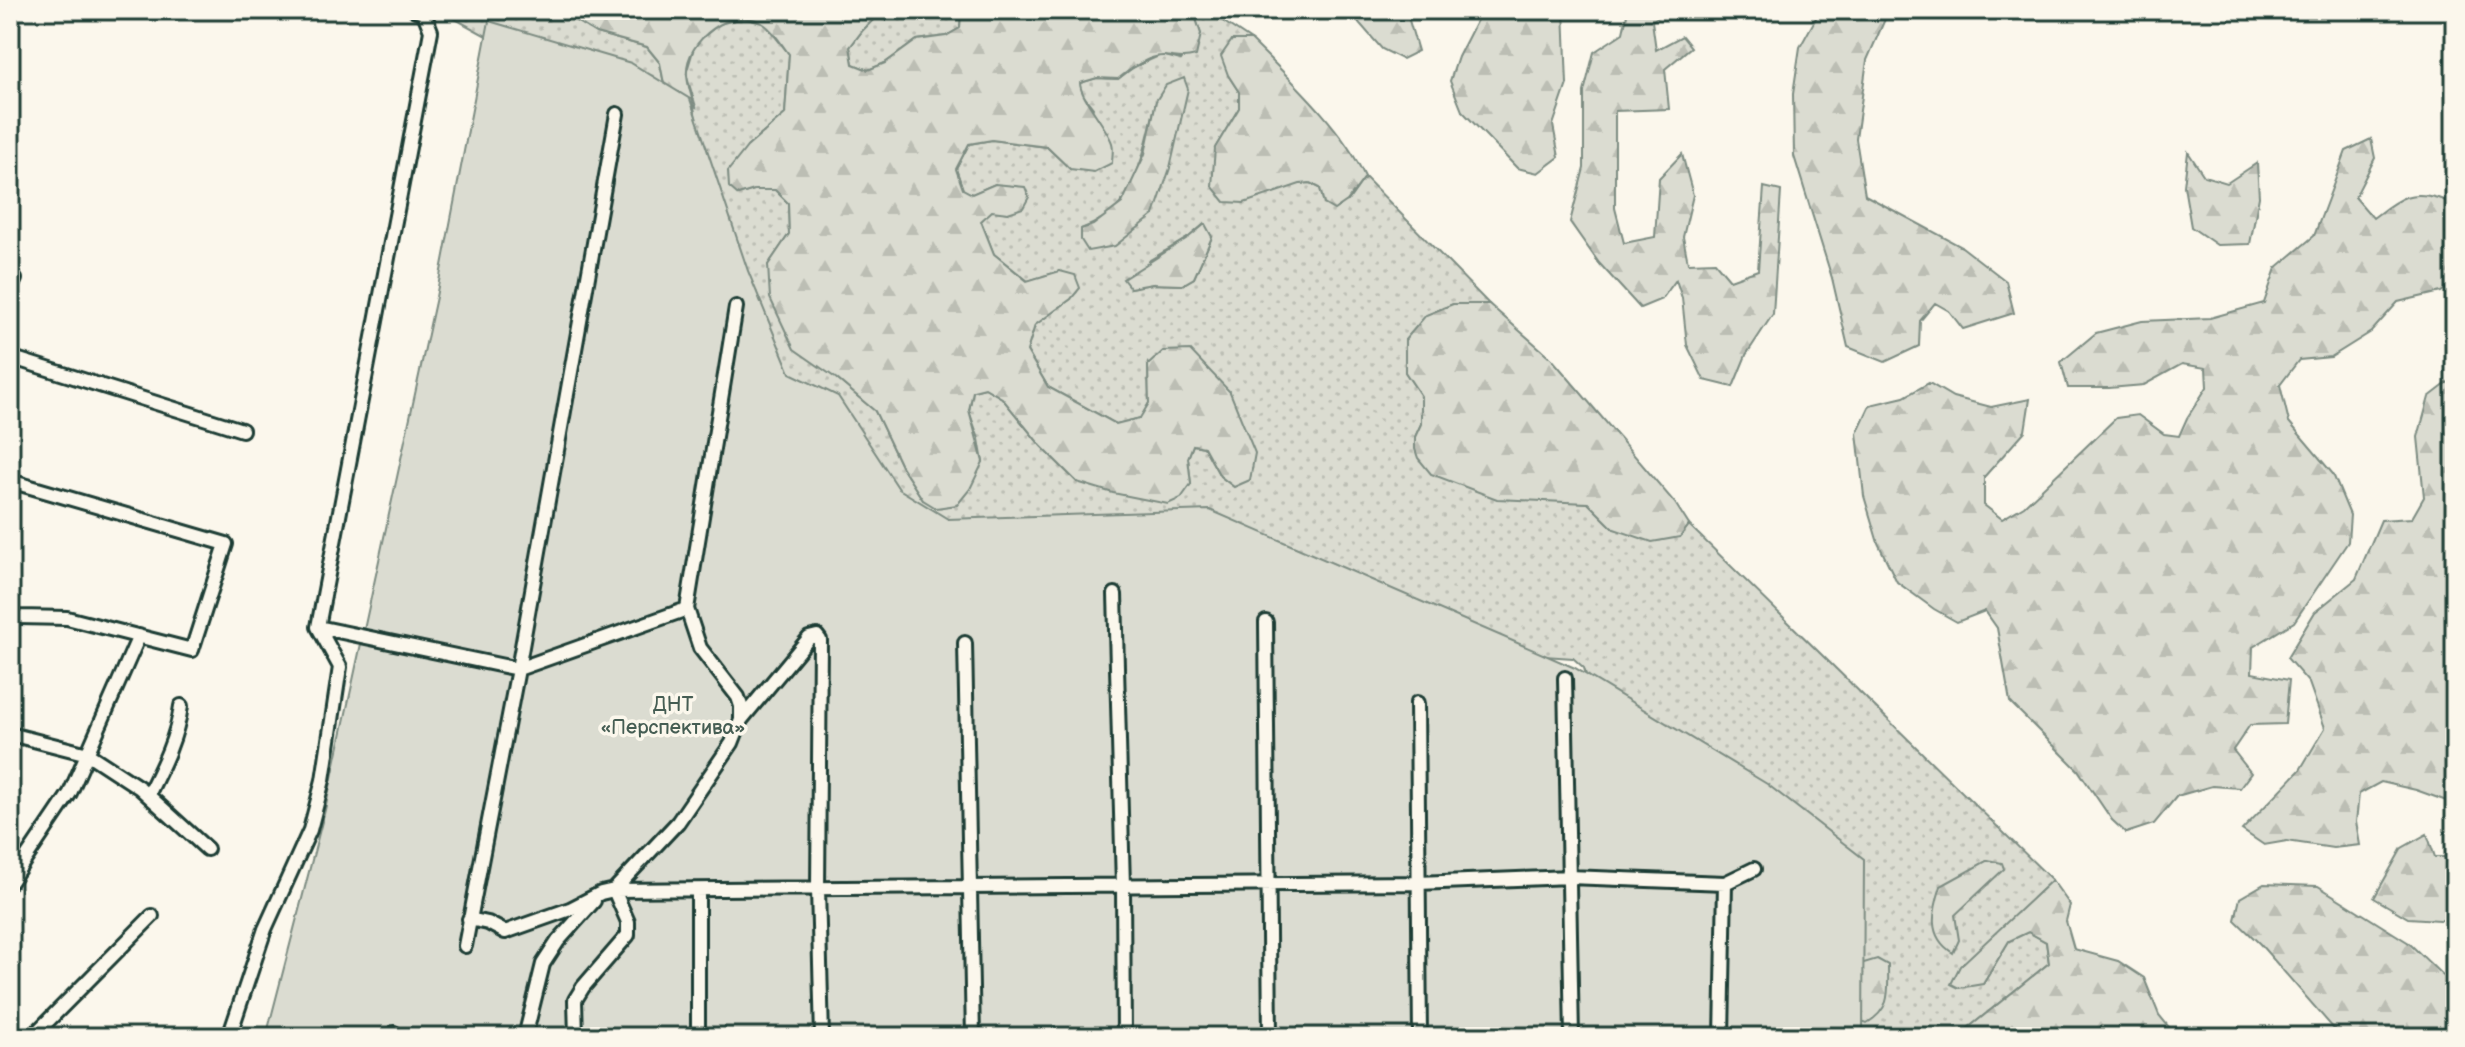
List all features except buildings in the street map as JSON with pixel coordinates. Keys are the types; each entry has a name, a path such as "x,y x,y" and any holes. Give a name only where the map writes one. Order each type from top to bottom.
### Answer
{"street":[{"path":"229,1037 265,929 310,830 323,780 340,667 318,627 431,31 424,13 415,10"},
{"path":"465,946 617,114"},
{"path":"736,307 687,609 700,648 738,697 741,720"},
{"path":"10,357 242,430"},
{"path":"10,481 226,544 192,650 67,618 10,614"},
{"path":"1115,594 1124,1037"},
{"path":"318,627 518,669 687,609"},
{"path":"1266,622 1270,1037"},
{"path":"10,882 70,793 139,636"},
{"path":"525,1037 543,964 558,941 678,822 732,743 741,720 809,638 817,636 820,640 818,889 822,1037"},
{"path":"965,643 973,1037"},
{"path":"1565,678 1572,1037"},
{"path":"1417,703 1420,1037"},
{"path":"148,795 168,755 181,706"},
{"path":"10,734 88,754 148,795 207,849"},
{"path":"469,919 488,923 505,932 608,892 1418,883 1569,877 1725,883 1754,869"},
{"path":"1722,1037 1725,883"},
{"path":"698,890 698,1037"},
{"path":"576,1037 575,1000 628,935 628,922 608,892"},
{"path":"32,1037 152,916"}],"green space":[{"path":"439,10 558,10 596,33 647,47 660,63 666,94 696,107 686,74 695,44 719,24 744,18 765,24 789,54 785,114 747,147 738,195 754,190 775,190 788,203 789,234 768,265 837,379 875,411 901,466 923,500 983,462 969,411 973,391 985,388 1002,398 1041,446 1077,482 1191,484 1188,458 1193,445 1204,447 1220,476 1234,487 1148,364 1149,403 1141,418 1116,424 1048,387 1027,351 1035,325 1071,299 1060,271 1028,281 994,254 981,221 992,210 1008,213 995,184 972,194 963,190 956,169 969,144 992,140 1047,147 1070,169 1093,108 1080,91 1080,83 1097,78 1118,79 1132,68 1161,55 1181,60 1201,34 1193,10 1206,10 1251,40 1232,40 1228,75 1239,92 1239,108 1215,148 1300,184 1310,183 1320,188 1324,204 1348,201 1365,177 1489,304 1453,304 1427,315 1405,340 1405,372 1421,396 1421,424 1415,437 1555,500 1588,503 1614,529 1680,537 1689,525 2052,880 2033,898 1983,984 2009,941 2028,932 2046,942 2049,963 1957,1037 1817,1037 1592,696 1584,668 1573,658 1484,652 931,565 490,38","holes":["1156,101 1154,215 1081,229 1109,214 1129,191 1144,153","1204,224 1212,237 1194,278 1182,285 1152,284 1130,288 1150,260 1189,237"]},
{"path":"558,10 883,10 850,47 853,64 868,70 885,63 917,40 946,36 960,28 961,15 952,10 1193,10 1201,34 1196,56 1158,56 1139,64 1118,79 1097,78 1080,83 1084,96 1112,143 1112,163 1094,172 1070,169 1047,147 992,140 969,144 956,169 963,189 972,194 995,184 1025,187 1029,197 1023,208 1008,213 992,211 981,221 994,254 1027,281 1060,271 1075,275 1080,288 1071,299 1035,325 1027,351 1048,387 1116,424 1140,418 1149,403 1148,365 1163,351 1190,350 1230,392 1255,453 1250,480 1234,487 1220,476 1204,447 1193,445 1188,458 1191,484 1181,498 1168,504 1077,482 1041,446 1002,398 985,388 973,391 969,410 983,462 970,489 957,505 936,508 923,500 901,466 875,411 794,349 770,298 768,265 789,234 788,203 775,190 754,190 738,195 729,187 728,171 747,147 785,114 789,54 778,38 765,25 753,19 739,18 713,29 702,38 688,62 687,75 696,124 666,94 660,63 647,47 596,33"},
{"path":"883,10 952,10 961,15 960,28 946,36 917,40 885,63 868,70 853,64 850,47"},
{"path":"1348,10 1406,10 1418,51 1402,59 1382,49"},
{"path":"1482,10 1564,10 1567,84 1553,125 1559,157 1538,173 1517,168 1462,111 1450,81 1458,57"},
{"path":"1628,10 1668,10 1652,21 1656,50 1682,36 1691,47 1665,69 1669,109 1615,111 1615,208 1624,243 1655,237 1659,178 1682,154 1693,195 1683,237 1688,263 1715,262 1730,280 1758,270 1764,187 1781,191 1773,314 1746,355 1733,387 1704,380 1687,345 1682,298 1676,280 1662,299 1640,308 1599,263 1570,222 1584,168 1584,92 1594,52 1623,33"},
{"path":"1809,10 1889,10 1867,60 1856,139 1865,195 1962,247 2006,281 2014,313 1963,329 1949,311 1935,303 1920,321 1919,346 1885,362 1848,347 1832,278 1794,156 1793,94 1800,47 1816,18"},
{"name":"ДНТ «Перспектива»","path":"489,21 631,63 690,99 748,271 790,373 838,396 899,489 948,519 1210,510 1575,668 1767,784 1864,859 1863,1037 266,1037 325,810 436,297"},
{"path":"1232,40 1251,40 1314,104 1355,159 1365,177 1347,201 1334,210 1324,204 1320,188 1310,183 1244,203 1225,202 1212,186 1215,148 1239,108 1239,92 1221,56"},
{"path":"1184,78 1188,89 1170,168 1154,215 1115,246 1088,251 1081,240 1081,229 1093,225 1122,203 1145,154 1156,101 1166,85"},
{"path":"2371,139 2375,158 2355,197 2373,218 2396,201 2411,196 2428,196 2451,204 2455,208 2455,282 2441,292 2398,302 2371,332 2331,357 2299,360 2280,385 2289,422 2333,474 2350,515 2348,542 2294,622 2253,647 2252,673 2289,680 2285,724 2250,725 2233,750 2251,773 2240,788 2212,786 2177,796 2154,824 2126,833 2112,820 2078,770 2010,702 1997,628 1985,611 1957,622 1897,582 1878,543 1864,496 1857,433 1870,405 1904,397 1929,383 1953,397 1991,407 2030,399 2025,431 1984,477 1984,505 2002,519 2024,506 2116,418 2138,415 2164,434 2179,436 2207,387 2206,368 2182,364 2144,385 2068,388 2061,362 2096,333 2142,321 2210,318 2264,303 2276,268 2314,236 2346,151"},
{"path":"2188,152 2204,176 2227,183 2257,163 2259,197 2250,244 2217,245 2191,227 2184,186"},
{"path":"1205,224 1212,237 1194,278 1182,285 1152,284 1130,288 1123,279 1189,237"},
{"path":"1453,304 1489,304 1552,359 1675,503 1689,525 1680,537 1652,542 1614,529 1588,503 1497,499 1431,474 1415,449 1415,437 1421,424 1421,396 1405,372 1405,340 1426,315"},
{"path":"2455,377 2455,804 2381,782 2359,794 2356,822 2360,845 2333,848 2287,841 2264,845 2242,830 2300,770 2325,728 2309,683 2287,658 2315,612 2356,579 2381,520 2412,518 2424,497 2418,437 2429,397"},
{"path":"2427,834 2435,857 2455,857 2455,921 2408,918 2374,898 2402,848"},
{"path":"1988,860 2002,863 2004,869 1955,915 1959,940 1953,953 1944,946 1935,931 1934,914 1941,886"},
{"path":"2052,880 2070,905 2066,921 2074,949 2118,961 2144,978 2159,1015 2177,1037 1957,1037 2049,963 2046,942 2028,932 2009,941 1983,984 1959,988 1951,984 1960,966"},
{"path":"2264,884 2318,886 2409,943 2442,975 2455,983 2455,1037 2341,1037 2260,944 2235,920 2240,898"},
{"path":"1877,959 1888,965 1887,998 1881,1011 1867,1023 1852,1017 1857,965"}]}
